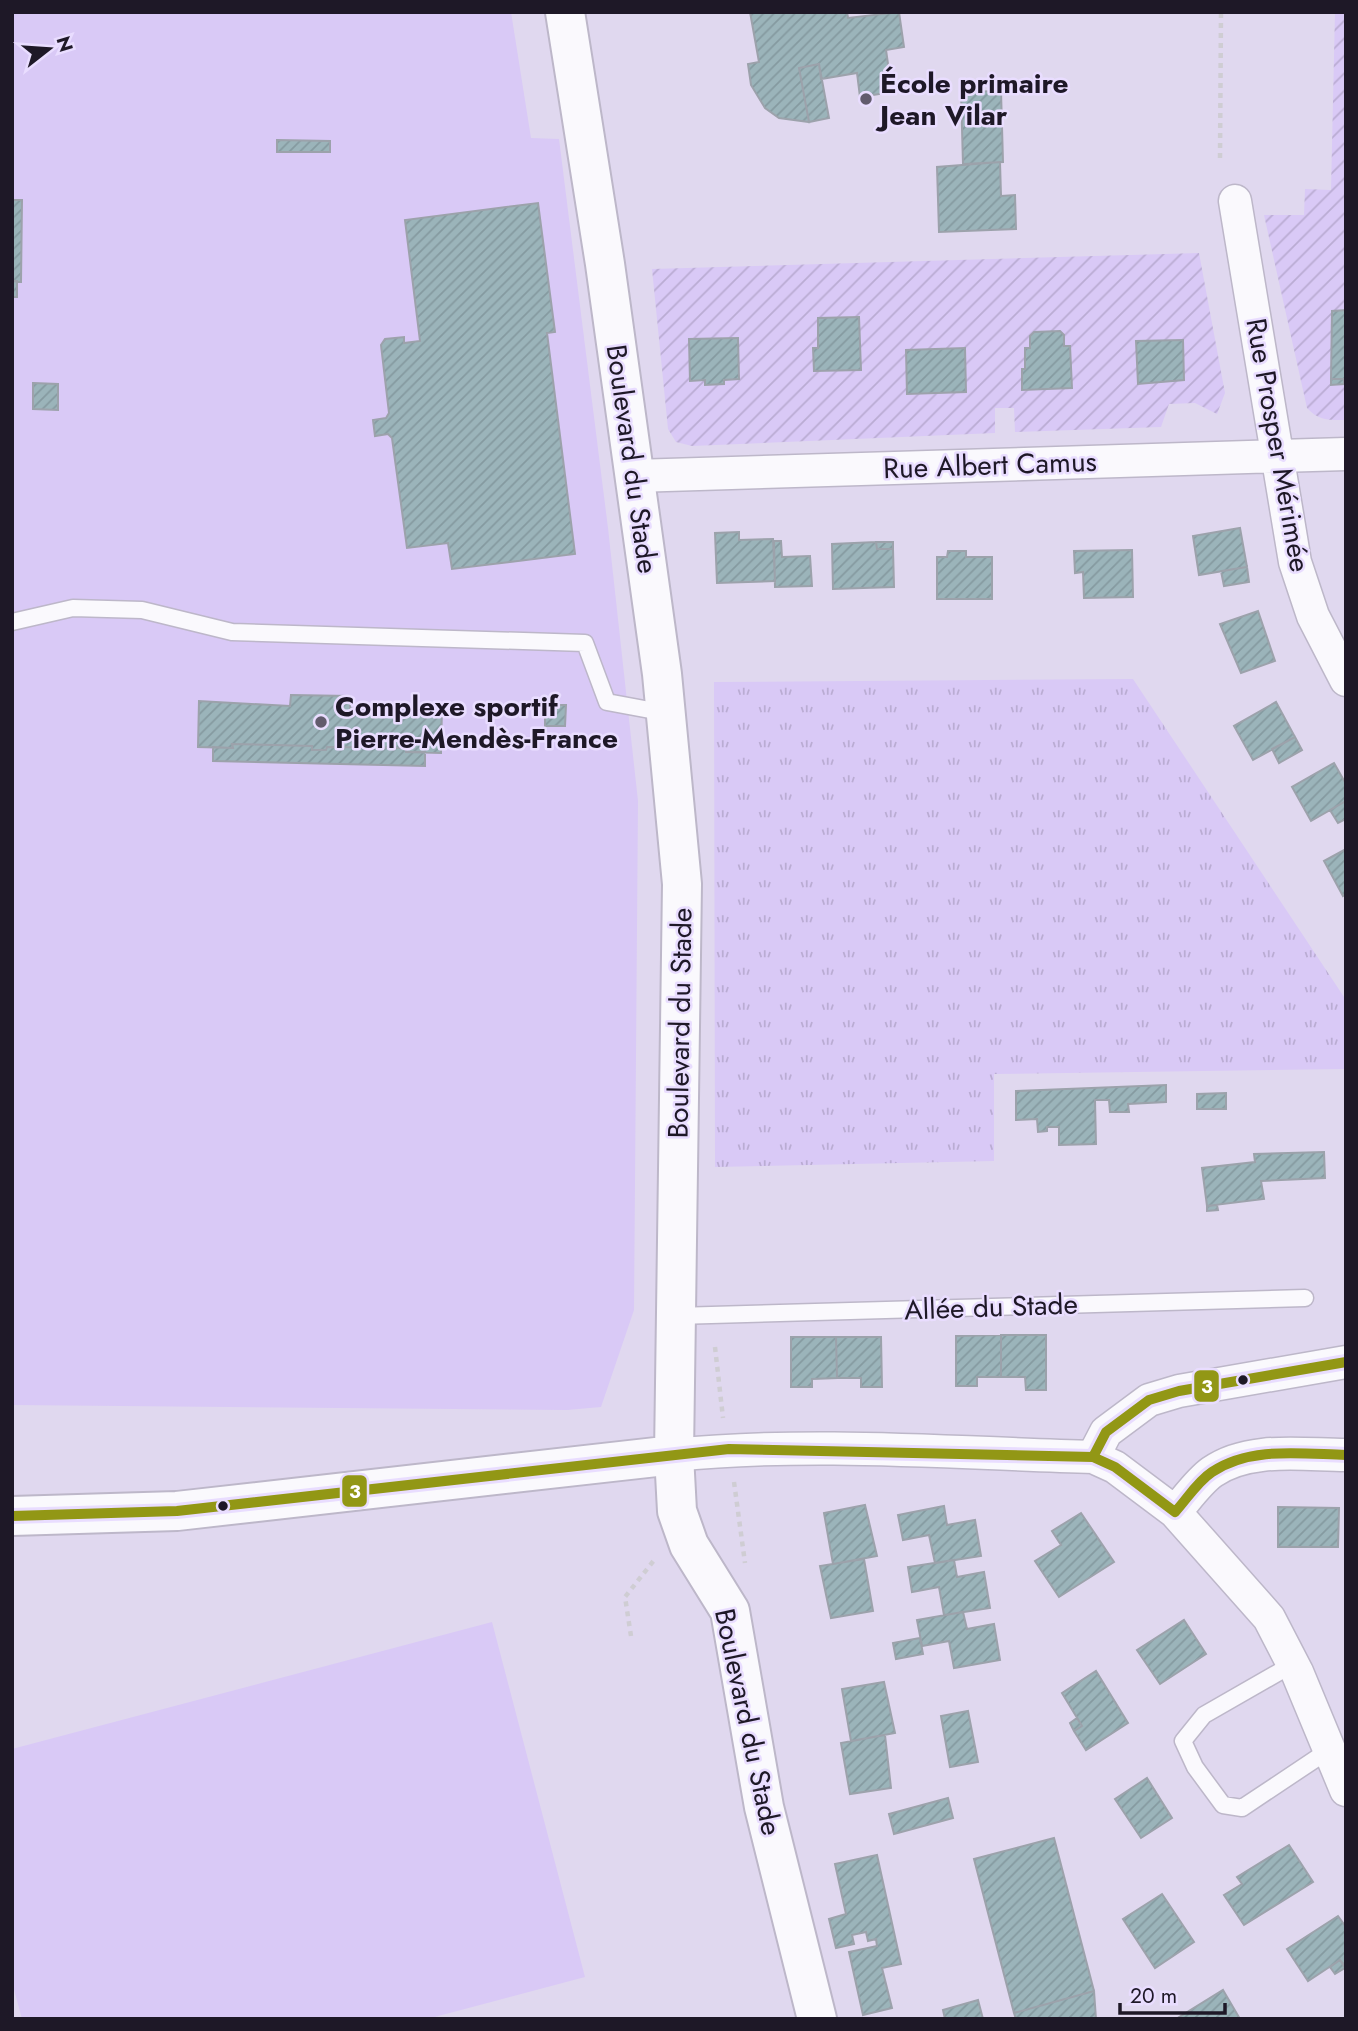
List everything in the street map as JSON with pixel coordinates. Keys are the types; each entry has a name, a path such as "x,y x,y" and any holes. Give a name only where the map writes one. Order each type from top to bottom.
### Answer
{"street":[{"name":"Boulevard du Stade","path":"565,12 666,713 682,884 674,1455 677,1510 685,1533 730,1611 764,1807 817,2019"},
{"name":"Rue Prosper Mérimée","path":"1235,201 1295,562 1313,616 1346,680"},
{"name":"Rue Albert Camus","path":"634,477 1346,454"},
{"path":"1093,1457 1106,1433 1149,1400 1178,1391 1346,1362"},
{"path":"12,1516 177,1511 729,1449 1093,1457 1115,1467 1175,1512 1269,1618 1293,1664 1346,1790"},
{"path":"1175,1512 1211,1473 1236,1459 1255,1455 1346,1455"}],"lane":[{"path":"12,622 73,608 128,610 232,632 585,643 607,702 666,713"},
{"name":"Allée du Stade","path":"676,1316 1306,1298"},
{"path":"1293,1664 1204,1715 1183,1741 1195,1768 1223,1805 1242,1808 1329,1750"}],"path":[{"path":"1220,158 1221,12"},
{"name":"Boulevard du Stade","path":"729,1449 746,1565"},
{"path":"631,1636 625,1597 663,1550"}],"green space":[{"name":"Complexe sportif Pierre-Mendès-France","path":"12,12 511,12 531,138 559,139 608,528 638,801 634,1310 601,1407 567,1410 12,1405"},
{"path":"1335,12 1346,12 1346,420 1320,418 1307,408 1264,215 1304,215 1305,189 1331,190"},
{"path":"1199,253 1225,393 1217,414 1195,403 1169,404 1161,427 1015,432 1014,408 995,408 995,433 692,446 676,442 668,429 652,269"},
{"path":"1133,679 1346,1000 1346,1069 994,1074 994,1161 715,1167 714,682"},
{"path":"492,1622 585,1977 427,2019 22,2019 12,1982 12,1749"}],"building":[{"path":"750,12 847,12 848,18 899,12 904,47 886,50 892,92 860,97 857,73 821,79 819,64 799,68 809,122 779,118 765,108 751,85 748,64 759,62"},
{"path":"819,64 829,118 809,122 799,68"},
{"path":"1001,91 1003,162 963,164 961,92"},
{"path":"277,140 330,141 330,152 277,152"},
{"path":"1000,162 1001,196 1015,195 1016,229 939,232 937,167"},
{"path":"12,200 22,200 21,282 12,281"},
{"path":"538,203 555,332 547,333 575,554 452,569 448,543 407,548 392,438 388,434 375,436 373,420 386,418 389,413 381,345 385,339 404,337 404,343 420,341 405,220"},
{"path":"12,281 17,281 17,297 12,297"},
{"path":"1346,310 1346,379 1331,379 1332,311"},
{"path":"859,317 861,370 814,371 813,348 818,348 818,318"},
{"path":"1060,331 1064,335 1064,346 1070,346 1072,388 1022,390 1025,348 1030,348 1030,336 1034,332"},
{"path":"738,338 739,379 724,380 724,384 705,385 705,380 690,381 689,339"},
{"path":"1183,340 1184,380 1138,384 1136,341"},
{"path":"965,348 966,392 907,394 906,350"},
{"path":"1331,379 1344,379 1344,384 1331,385"},
{"path":"33,383 58,384 58,410 33,409"},
{"path":"1240,528 1247,567 1199,575 1193,536"},
{"path":"739,532 739,540 773,539 775,581 717,583 715,533"},
{"path":"774,541 781,541 782,557 810,556 812,586 775,587"},
{"path":"876,542 877,549 893,549 894,587 833,589 832,544"},
{"path":"876,542 893,542 893,549 877,549"},
{"path":"1132,550 1133,597 1084,598 1083,572 1075,573 1074,551"},
{"path":"948,551 966,551 966,557 992,557 992,599 937,599 937,557 947,557"},
{"path":"1247,567 1249,582 1224,586 1221,571"},
{"path":"1258,611 1275,661 1241,673 1220,624"},
{"path":"291,695 350,696 350,708 442,706 441,753 406,752 406,748 327,747 326,750 312,750 312,746 232,744 233,748 198,747 199,701 290,706"},
{"path":"1276,702 1295,737 1253,760 1234,726"},
{"path":"545,705 566,705 565,726 545,726"},
{"path":"1295,737 1302,750 1279,763 1272,749"},
{"path":"232,744 312,746 312,750 326,750 327,747 406,748 406,752 425,752 425,766 213,761 213,747 233,748"},
{"path":"1334,763 1346,784 1346,801 1311,821 1292,787"},
{"path":"1346,801 1346,819 1338,823 1330,810"},
{"path":"1346,849 1346,894 1343,896 1324,861"},
{"path":"1166,1085 1166,1102 1128,1104 1129,1112 1110,1112 1109,1100 1095,1100 1096,1144 1059,1145 1059,1127 1047,1127 1047,1131 1038,1132 1037,1119 1016,1120 1016,1091"},
{"path":"1226,1093 1226,1109 1197,1109 1197,1094"},
{"path":"1324,1152 1325,1178 1261,1181 1264,1199 1207,1206 1202,1168 1255,1162 1254,1154"},
{"path":"1217,1205 1218,1210 1207,1211 1207,1206"},
{"path":"1001,1335 1046,1335 1046,1390 1026,1390 1025,1377 1001,1377"},
{"path":"1001,1335 1001,1377 977,1377 977,1386 956,1386 956,1336"},
{"path":"791,1337 836,1337 837,1378 812,1379 812,1387 791,1387"},
{"path":"836,1337 881,1337 882,1387 861,1387 861,1378 837,1378"},
{"path":"865,1505 877,1556 833,1564 824,1513"},
{"path":"944,1506 947,1525 975,1520 981,1556 935,1563 929,1535 903,1540 898,1515"},
{"path":"1278,1507 1339,1508 1338,1547 1278,1547"},
{"path":"1081,1513 1114,1562 1059,1597 1035,1561 1061,1545 1052,1531"},
{"path":"864,1559 873,1611 831,1618 820,1566"},
{"path":"954,1560 957,1577 984,1572 990,1608 944,1615 939,1587 912,1592 908,1567"},
{"path":"963,1612 967,1629 994,1624 1000,1660 954,1668 949,1641 922,1646 917,1620"},
{"path":"1184,1620 1206,1654 1160,1684 1137,1650"},
{"path":"920,1638 923,1654 896,1659 893,1643"},
{"path":"1096,1671 1128,1723 1086,1750 1074,1731 1082,1726 1062,1693"},
{"path":"884,1682 895,1733 851,1741 842,1689"},
{"path":"968,1711 978,1762 950,1767 941,1716"},
{"path":"1077,1718 1082,1726 1074,1731 1070,1723"},
{"path":"885,1735 891,1788 850,1794 841,1743"},
{"path":"1147,1778 1172,1818 1141,1838 1115,1799"},
{"path":"948,1798 953,1818 894,1834 889,1814"},
{"path":"1054,1838 1094,1991 1014,2013 974,1859"},
{"path":"1289,1845 1313,1882 1244,1925 1224,1895 1242,1884 1237,1877"},
{"path":"877,1855 901,1964 882,1968 892,2008 863,2015 849,1952 877,1946 876,1939 868,1941 866,1932 852,1935 854,1944 836,1948 829,1919 846,1914 835,1864"},
{"path":"1162,1894 1194,1942 1155,1968 1123,1919"},
{"path":"1338,1916 1346,1927 1346,1967 1340,1960 1308,1981 1287,1949"},
{"path":"1340,1960 1345,1968 1335,1974 1330,1967"},
{"path":"1223,1990 1240,2019 1176,2019"},
{"path":"1094,1991 1096,2019 1016,2019 1014,2013"},
{"path":"978,2000 983,2019 945,2019 943,2010"}],"transit line":[{"name":"3","path":"1093,1457 1106,1432 1149,1400 1179,1391 1346,1362"},
{"name":"3","path":"12,1516 177,1511 729,1449 1093,1457 1115,1467 1175,1512 1212,1472 1243,1458 1277,1453 1346,1455"}],"place":[{"name":"École primaire Jean Vilar","path":"866,99"},
{"name":"Complexe sportif Pierre-Mendès-France","path":"321,722"}]}
